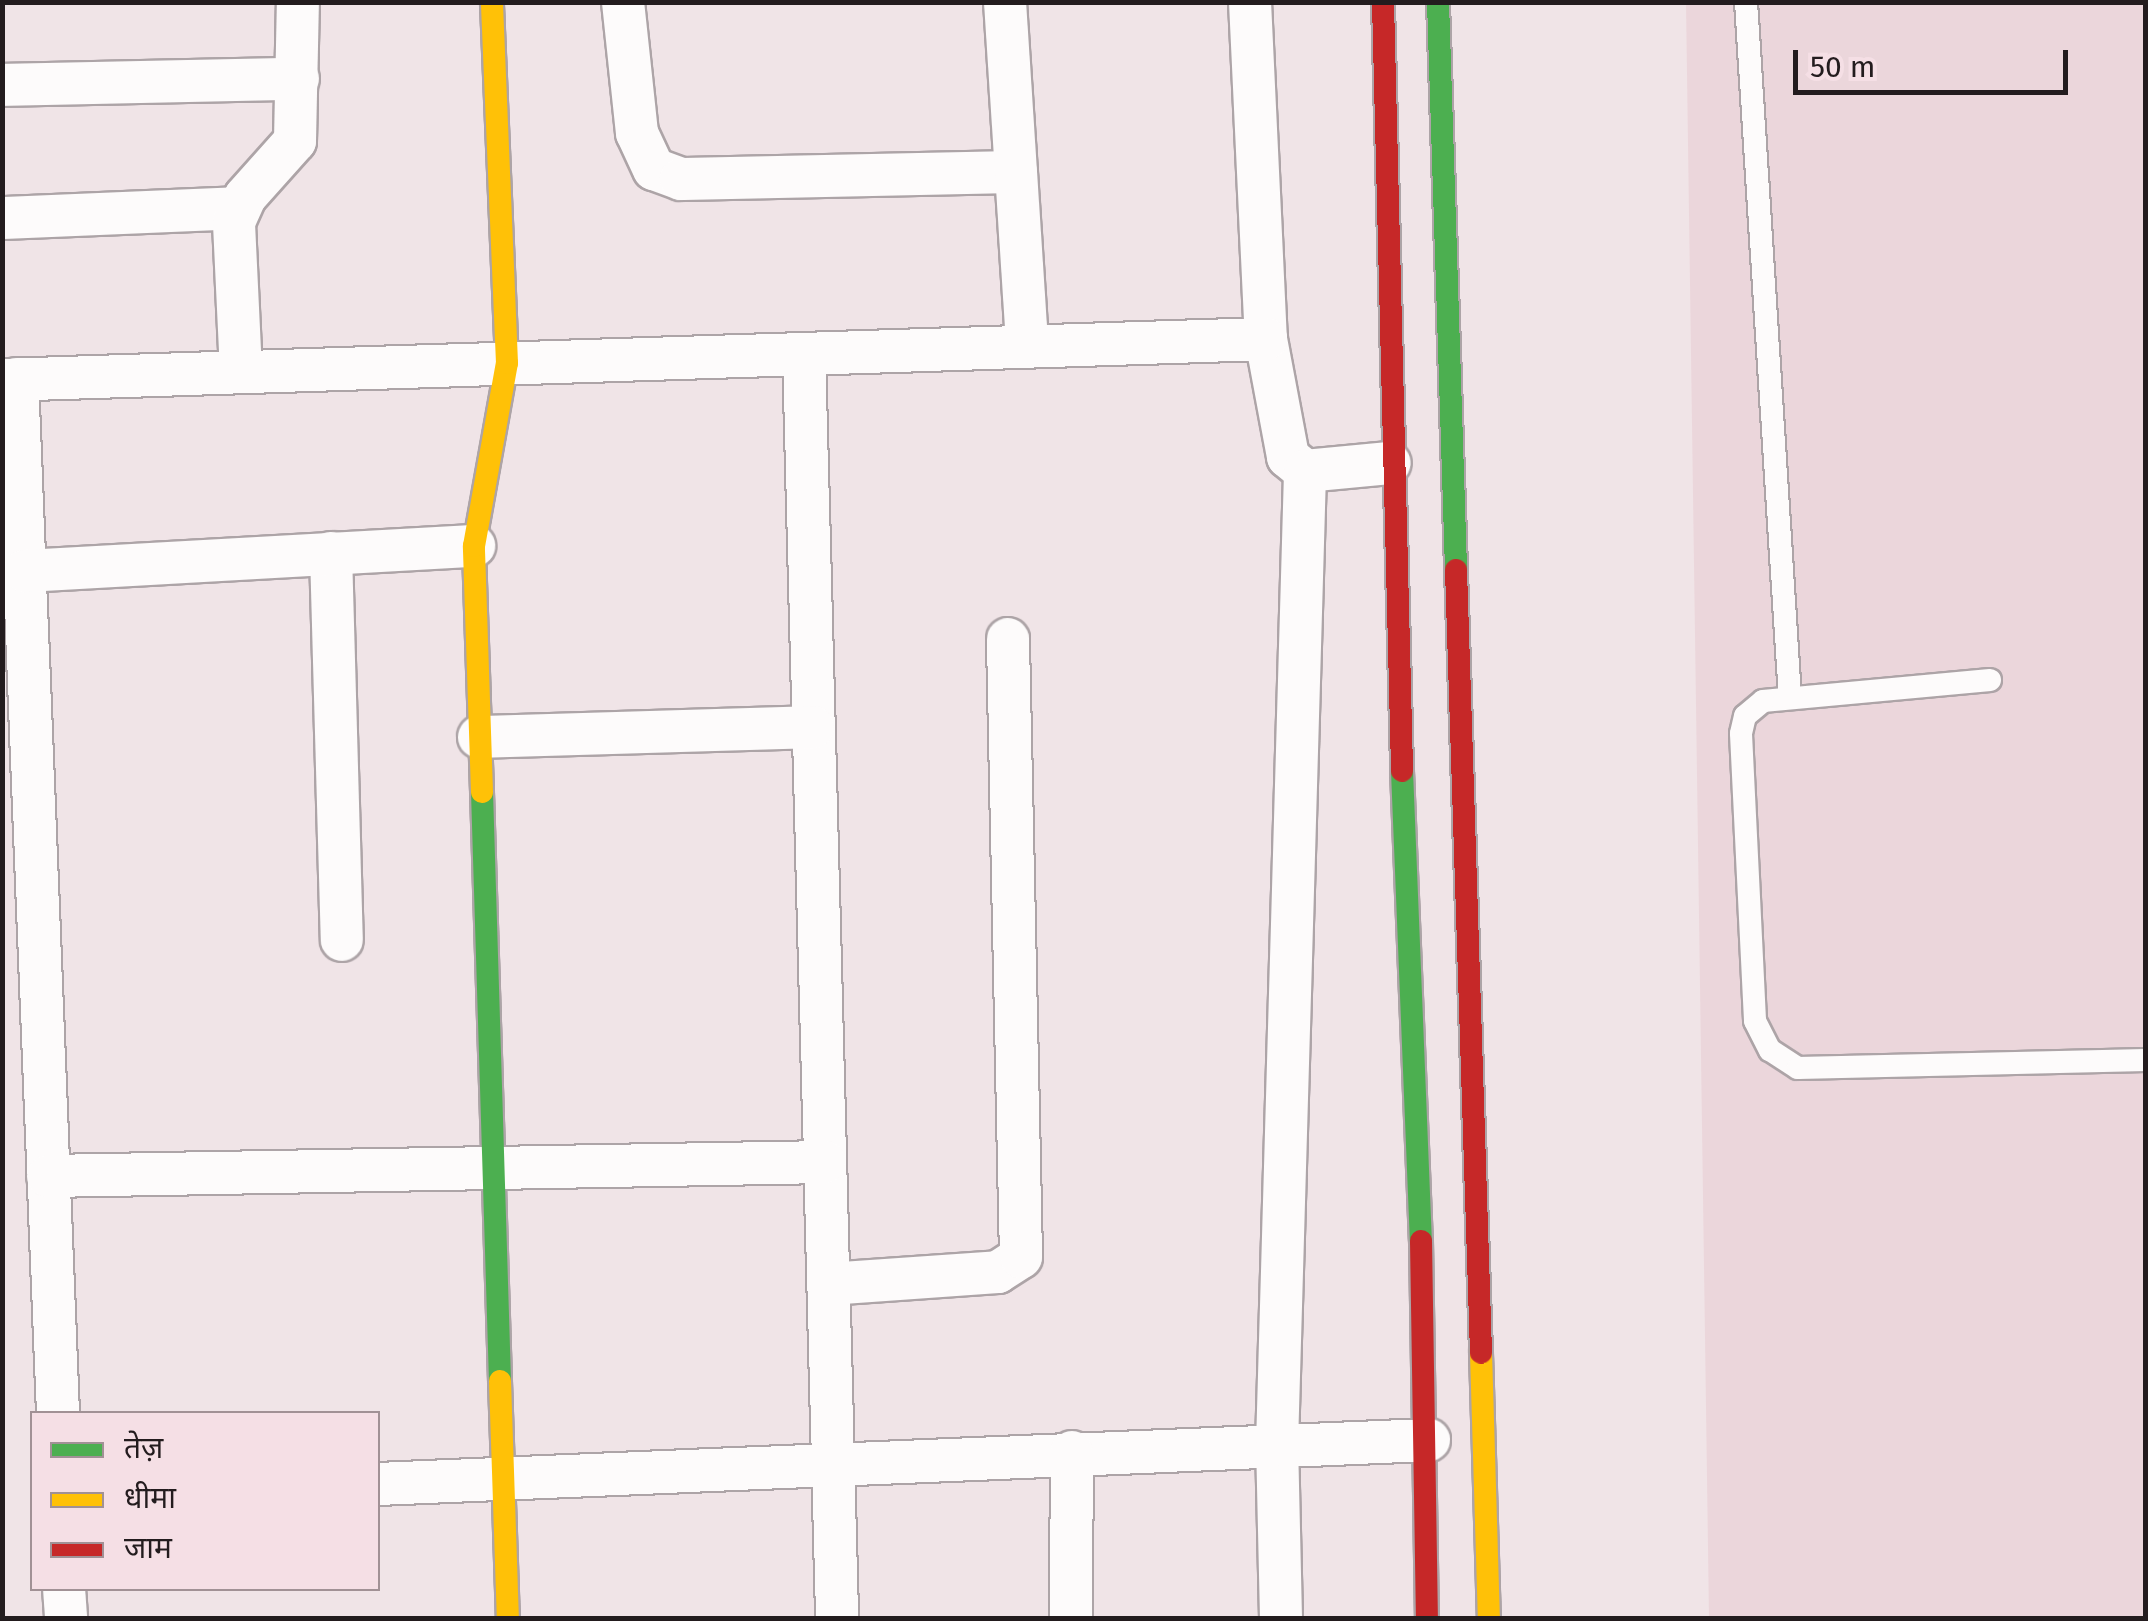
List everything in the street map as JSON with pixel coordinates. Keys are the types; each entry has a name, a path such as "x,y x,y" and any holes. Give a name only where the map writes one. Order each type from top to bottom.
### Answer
{"street":[{"path":"241,372 238,208 295,141 298,2"},
{"path":"492,2 507,363 474,546 508,1618"},
{"path":"623,2 637,133 654,169 681,179 1016,172"},
{"path":"1005,2 1027,346"},
{"path":"1250,2 1266,339 1288,457 1305,470 1390,462"},
{"path":"1383,2 1390,462 1429,1440 1427,1618"},
{"path":"1438,2 1490,1618"},
{"path":"2,85 298,79"},
{"path":"2,218 238,208"},
{"path":"58,1411 24,571 10,380 1266,339"},
{"path":"804,354 838,1618"},
{"path":"1281,1618 1277,1445 1305,470"},
{"path":"24,571 474,546"},
{"path":"331,553 342,940"},
{"path":"828,1284 998,1272 1020,1257 1008,639"},
{"path":"479,737 813,728"},
{"path":"48,1176 491,1164 825,1162"},
{"path":"380,1484 503,1483 1072,1452 1429,1440"},
{"path":"1071,1618 1072,1452"},
{"path":"64,1591 66,1618"}],"lane":[{"path":"1746,2 1790,698"},
{"path":"1990,680 1790,698 1753,707 1741,734 1755,1020 1770,1050 1798,1068 2146,1060"}],"shaded area":[{"path":"1686,3 2145,3 2145,1618 1709,1618"}],"traffic: fast":[{"path":"1438,2 1456,570"},
{"path":"1402,771 1421,1241"},
{"path":"482,792 500,1381"}],"traffic: slow":[{"path":"482,792 474,546 507,363 492,2"},
{"path":"1481,1353 1489,1618"},
{"path":"500,1381 508,1618"}],"traffic: jam":[{"path":"1383,2 1402,771"},
{"path":"1456,570 1481,1353"},
{"path":"1421,1241 1427,1618"}]}
